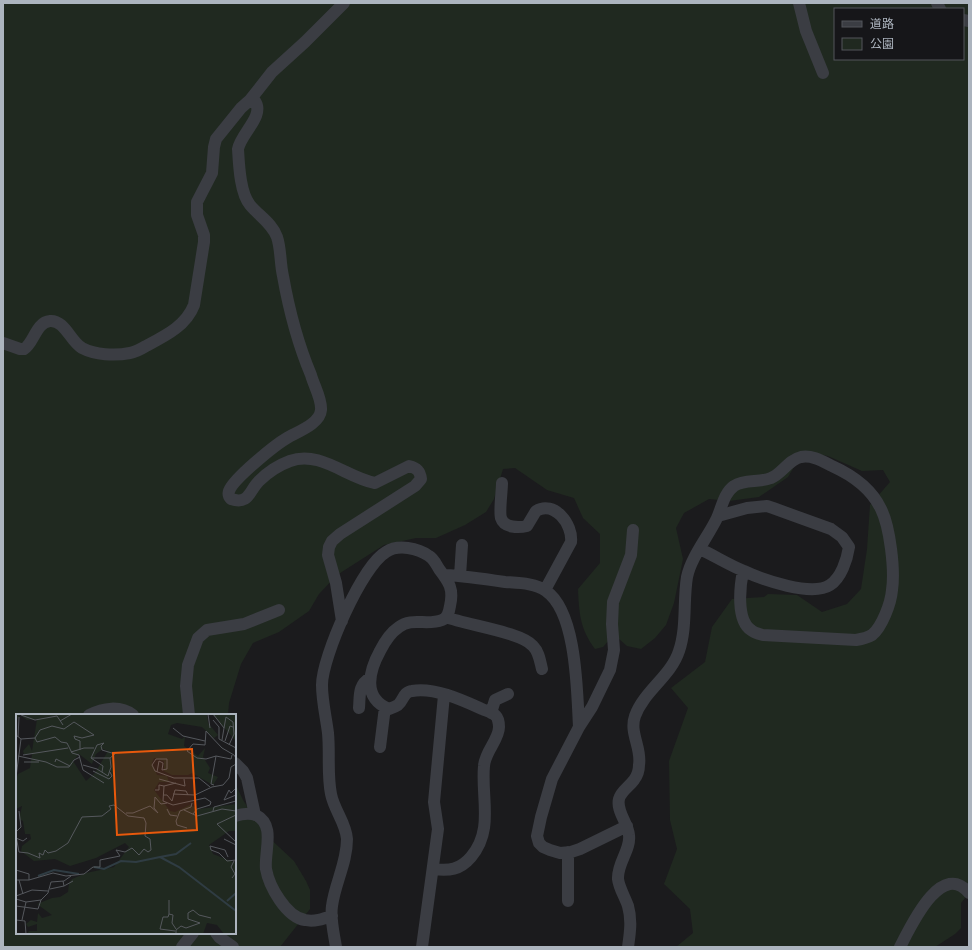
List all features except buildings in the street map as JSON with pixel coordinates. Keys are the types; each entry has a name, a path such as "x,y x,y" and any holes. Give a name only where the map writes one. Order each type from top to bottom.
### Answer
{"street":[{"path":"3,343 24,349 32,342 35,334 43,324 47,321 52,321 62,326 77,344 86,350 98,353 130,353 140,350 166,336 185,320 190,314 194,305 204,242 204,235 197,215 197,202 212,173 216,139 272,72 344,3"},
{"path":"800,3 806,31 823,72"},
{"path":"250,100 255,101 258,104 258,114 240,142 238,149 245,198 273,228 277,238 283,277 297,335 318,394 321,411 319,416 308,426 286,438 239,478 229,492 229,496 231,500 237,501 245,499 258,482 282,465 294,460 317,460 363,480 375,483 409,466 418,470 421,479 415,486 332,541 329,547 328,555 336,583 342,621"},
{"path":"628,947 630,920 628,907 618,880 622,862 629,843 629,833 618,802 624,789 633,781 639,767 639,749 635,740 634,718 654,687 673,665 679,651 690,567 718,516 725,498 730,490 736,485 744,482 771,478 798,458 810,457 817,459 857,480 869,491 882,510 890,549 893,589 891,602 879,626 867,637 856,640 763,635 750,630 743,620 741,609 740,583 743,571"},
{"path":"502,483 501,518 505,523 519,528 527,526 536,510 544,508 551,509 557,513 566,520 570,528 572,536 571,542 544,590"},
{"path":"700,549 743,571 795,588 815,590 830,585 840,573 845,563 849,548 842,537 831,529 767,506 747,508 718,516"},
{"path":"627,826 580,850 560,853 543,847 539,843 537,836 540,817 552,779 579,727 592,707 610,670 614,650 612,624 613,602 631,555 633,530"},
{"path":"460,576 462,544"},
{"path":"336,947 332,905 347,848 347,837 344,824 333,803 328,776 328,733 323,701 323,675 342,621 362,579 380,556 388,550 397,548 415,549 430,557 445,575 452,592 452,601 449,613 446,617 435,622 406,622 392,632 386,639 372,666 370,684 374,696 379,704 389,708 399,705 406,693 410,691 435,692 462,700 491,713 495,716 499,727 498,732 485,757 483,777 485,820 482,838 475,852 463,865 448,870 433,869"},
{"path":"445,575 531,585 544,590 556,602 569,630 576,671 579,727"},
{"path":"189,714 186,686 188,665 198,638 207,630 244,624 279,610"},
{"path":"446,617 514,635 527,640 536,649 542,669"},
{"path":"359,708 363,682 370,678"},
{"path":"491,713 495,700 508,694"},
{"path":"422,947 438,829 434,802 444,695"},
{"path":"380,747 385,707"},
{"path":"92,714 97,711 109,709 124,710 131,714"},
{"path":"236,764 244,771 247,778 254,814"},
{"path":"236,816 254,814 262,820 268,831 267,870 272,885 283,904 300,919 317,920 332,916"},
{"path":"568,852 568,901"},
{"path":"900,947 920,910 928,899 944,885 952,884 961,886 969,893"},
{"path":"182,947 192,934"},
{"path":"217,934 233,947"}],"green space":[{"path":"3,3 969,3 969,893 961,903 961,928 955,934 935,947 676,947 693,933 690,909 664,884 677,849 670,820 669,761 688,708 671,688 705,662 712,627 732,599 764,597 768,594 797,595 822,612 847,604 861,589 867,549 870,505 890,482 883,470 862,471 828,456 803,452 788,477 759,497 729,501 709,499 684,513 676,528 683,559 674,603 666,625 655,638 641,649 627,646 619,639 610,639 603,647 595,649 586,635 581,620 578,589 600,563 600,534 583,518 574,498 547,490 515,468 503,469 494,499 486,512 465,525 436,538 416,538 384,545 337,575 319,594 309,611 279,632 253,643 241,664 229,703 228,714 16,714 16,934 236,934 236,785 243,800 264,833 294,861 310,890 310,909 280,947 3,947"}]}
